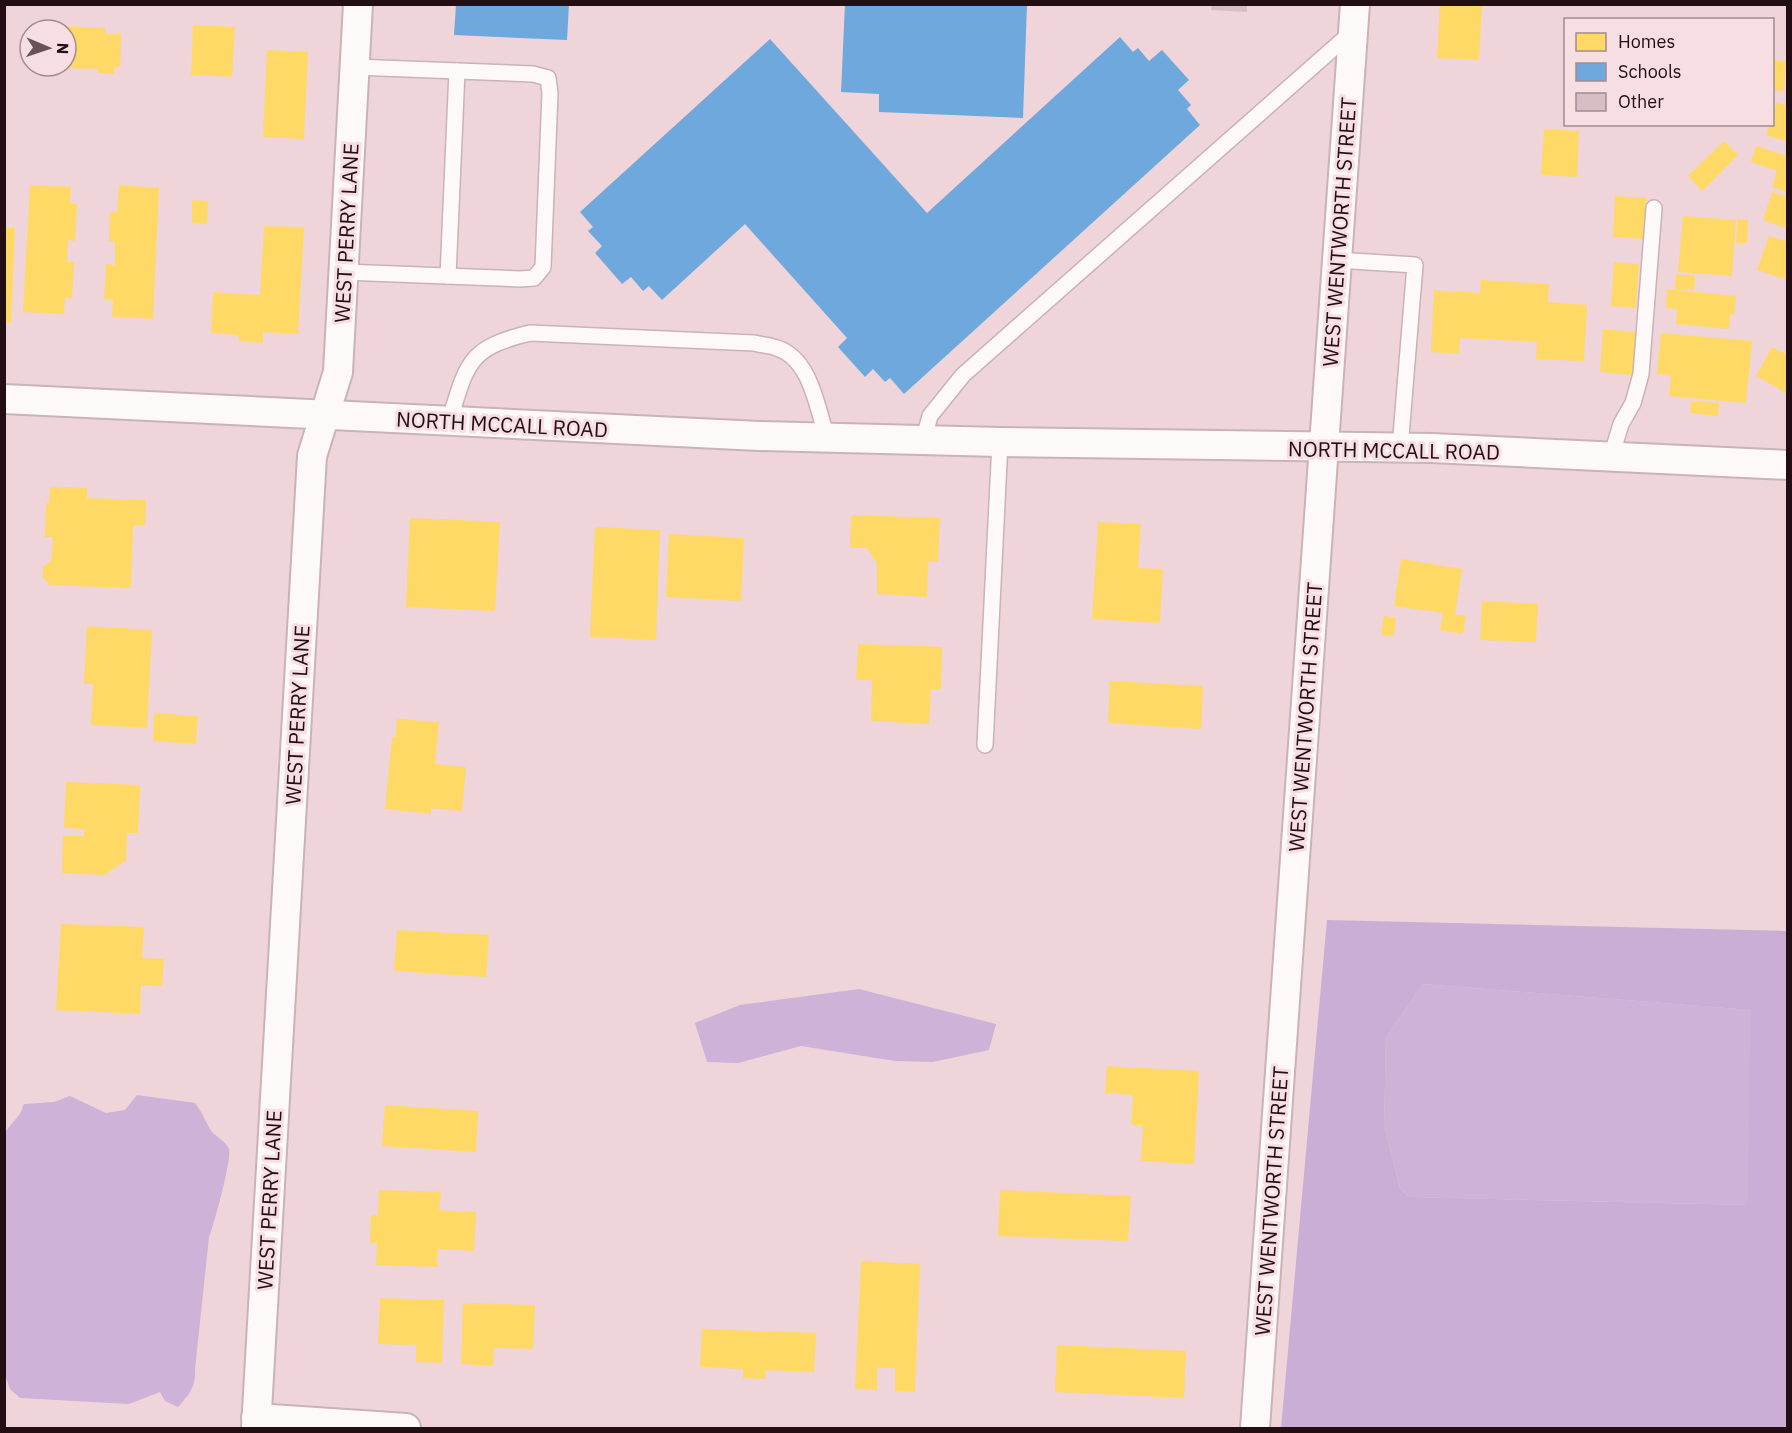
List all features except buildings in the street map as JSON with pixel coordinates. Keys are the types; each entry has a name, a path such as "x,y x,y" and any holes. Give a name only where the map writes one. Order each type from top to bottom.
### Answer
{"street":[{"name":"WEST PERRY LANE","path":"256,1423 312,456 339,372 358,4"},
{"name":"WEST WENTWORTH STREET","path":"1255,1428 1354,18"},
{"name":"NORTH MCCALL ROAD","path":"4,399 449,422 827,438 1400,448 1788,465"},
{"path":"256,1423 406,1428"}],"lane":[{"path":"922,441 930,416 963,375 1354,18"},
{"path":"344,272 527,279 534,278 543,267 550,93 548,78 533,74 354,67"},
{"path":"448,276 457,71"},
{"path":"1611,457 1621,424 1633,403 1641,374 1654,208"},
{"path":"1337,260 1414,265 1400,448"},
{"path":"449,422 466,370 483,350 504,339 530,333 754,343 778,348 797,360 808,380 827,438"},
{"path":"985,745 1000,442"}],"shaded area":[{"path":"1327,920 1787,931 1787,1428 1281,1428","holes":["1423,984 1751,1010 1747,1205 1409,1197 1400,1188 1384,1126 1386,1037"]},
{"path":"1423,984 1752,1010 1747,1205 1409,1197 1400,1188 1384,1126 1386,1037"},
{"path":"859,989 996,1024 989,1050 933,1062 895,1061 801,1046 738,1063 707,1062 695,1023 740,1005"},
{"path":"137,1095 195,1103 212,1132 229,1149 225,1178 209,1237 193,1386 178,1407 165,1401 160,1392 129,1404 20,1398 10,1389 5,1375 5,1132 20,1114 24,1104 54,1102 70,1096 106,1113 125,1110"}]}
